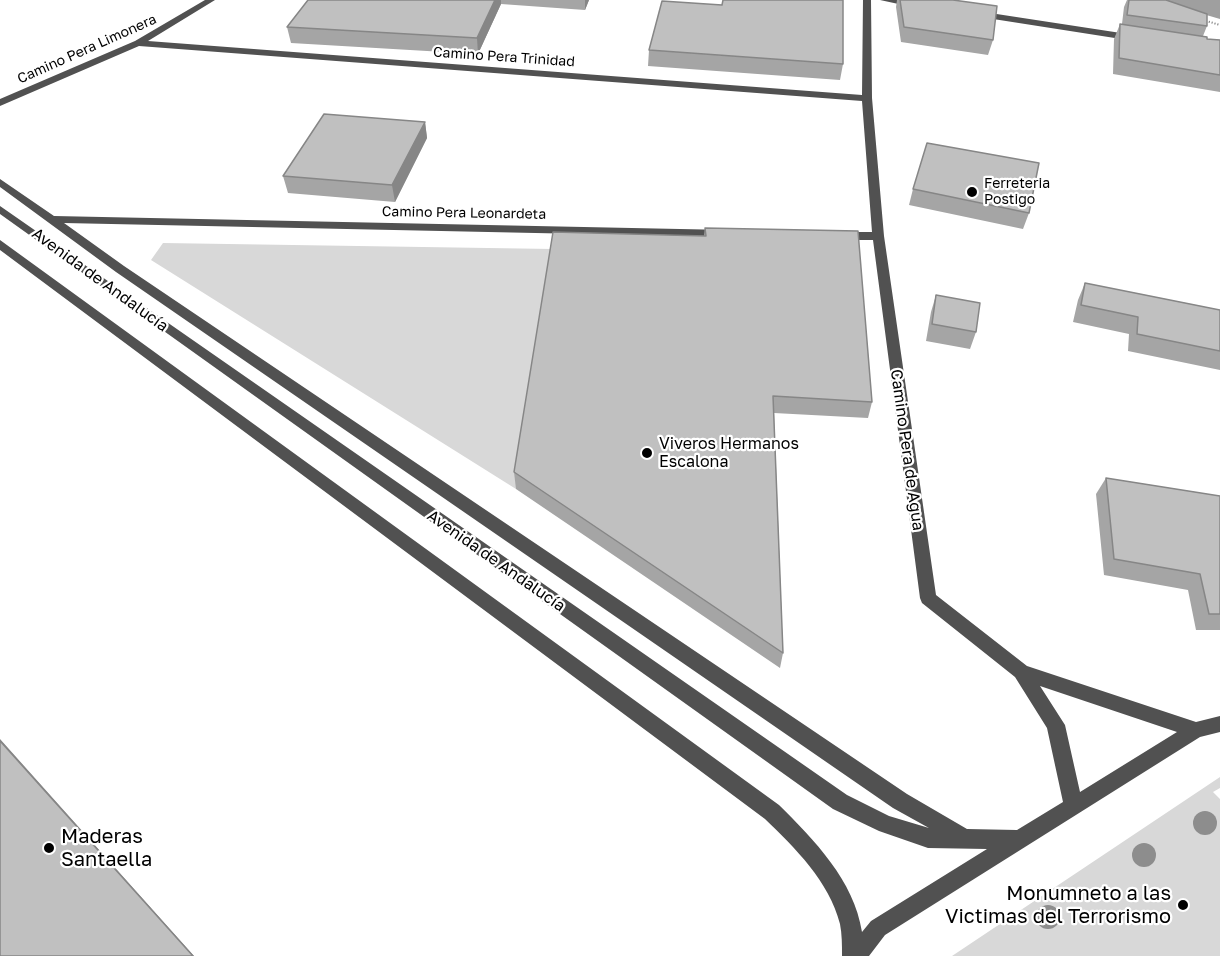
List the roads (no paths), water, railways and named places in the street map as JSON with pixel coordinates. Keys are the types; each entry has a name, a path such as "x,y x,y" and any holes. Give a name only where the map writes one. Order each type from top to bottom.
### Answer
{"street":[{"name":"Camino Pera Limonera","path":"1,102 138,43 211,0"},
{"name":"Camino Pera de Agua","path":"867,0 867,98 878,236 928,598 1021,672 1196,730"},
{"path":"884,0 931,7"},
{"path":"965,12 1139,38"},
{"name":"Camino Pera Trinidad","path":"138,43 867,98"},
{"path":"0,182 49,219 900,801 965,838"},
{"name":"Avenida de Andalucía","path":"0,209 840,802 886,825 928,838 1022,840"},
{"name":"Camino Pera Leonardeta","path":"49,219 736,233"},
{"path":"831,235 878,236"},
{"name":"Avenida de Andalucía","path":"0,244 772,812 808,847 841,898 850,925 854,956"},
{"path":"1021,672 1056,726 1074,807"},
{"path":"854,956 878,928 1196,730 1220,724"}],"place":[{"name":"Ferreteria Postigo","path":"972,192"},
{"name":"Viveros Hermanos Escalona","path":"647,453"},
{"name":"Maderas Santaella","path":"49,848"},
{"name":"Monumneto a las Victimas del Terrorismo","path":"1183,905"}]}
